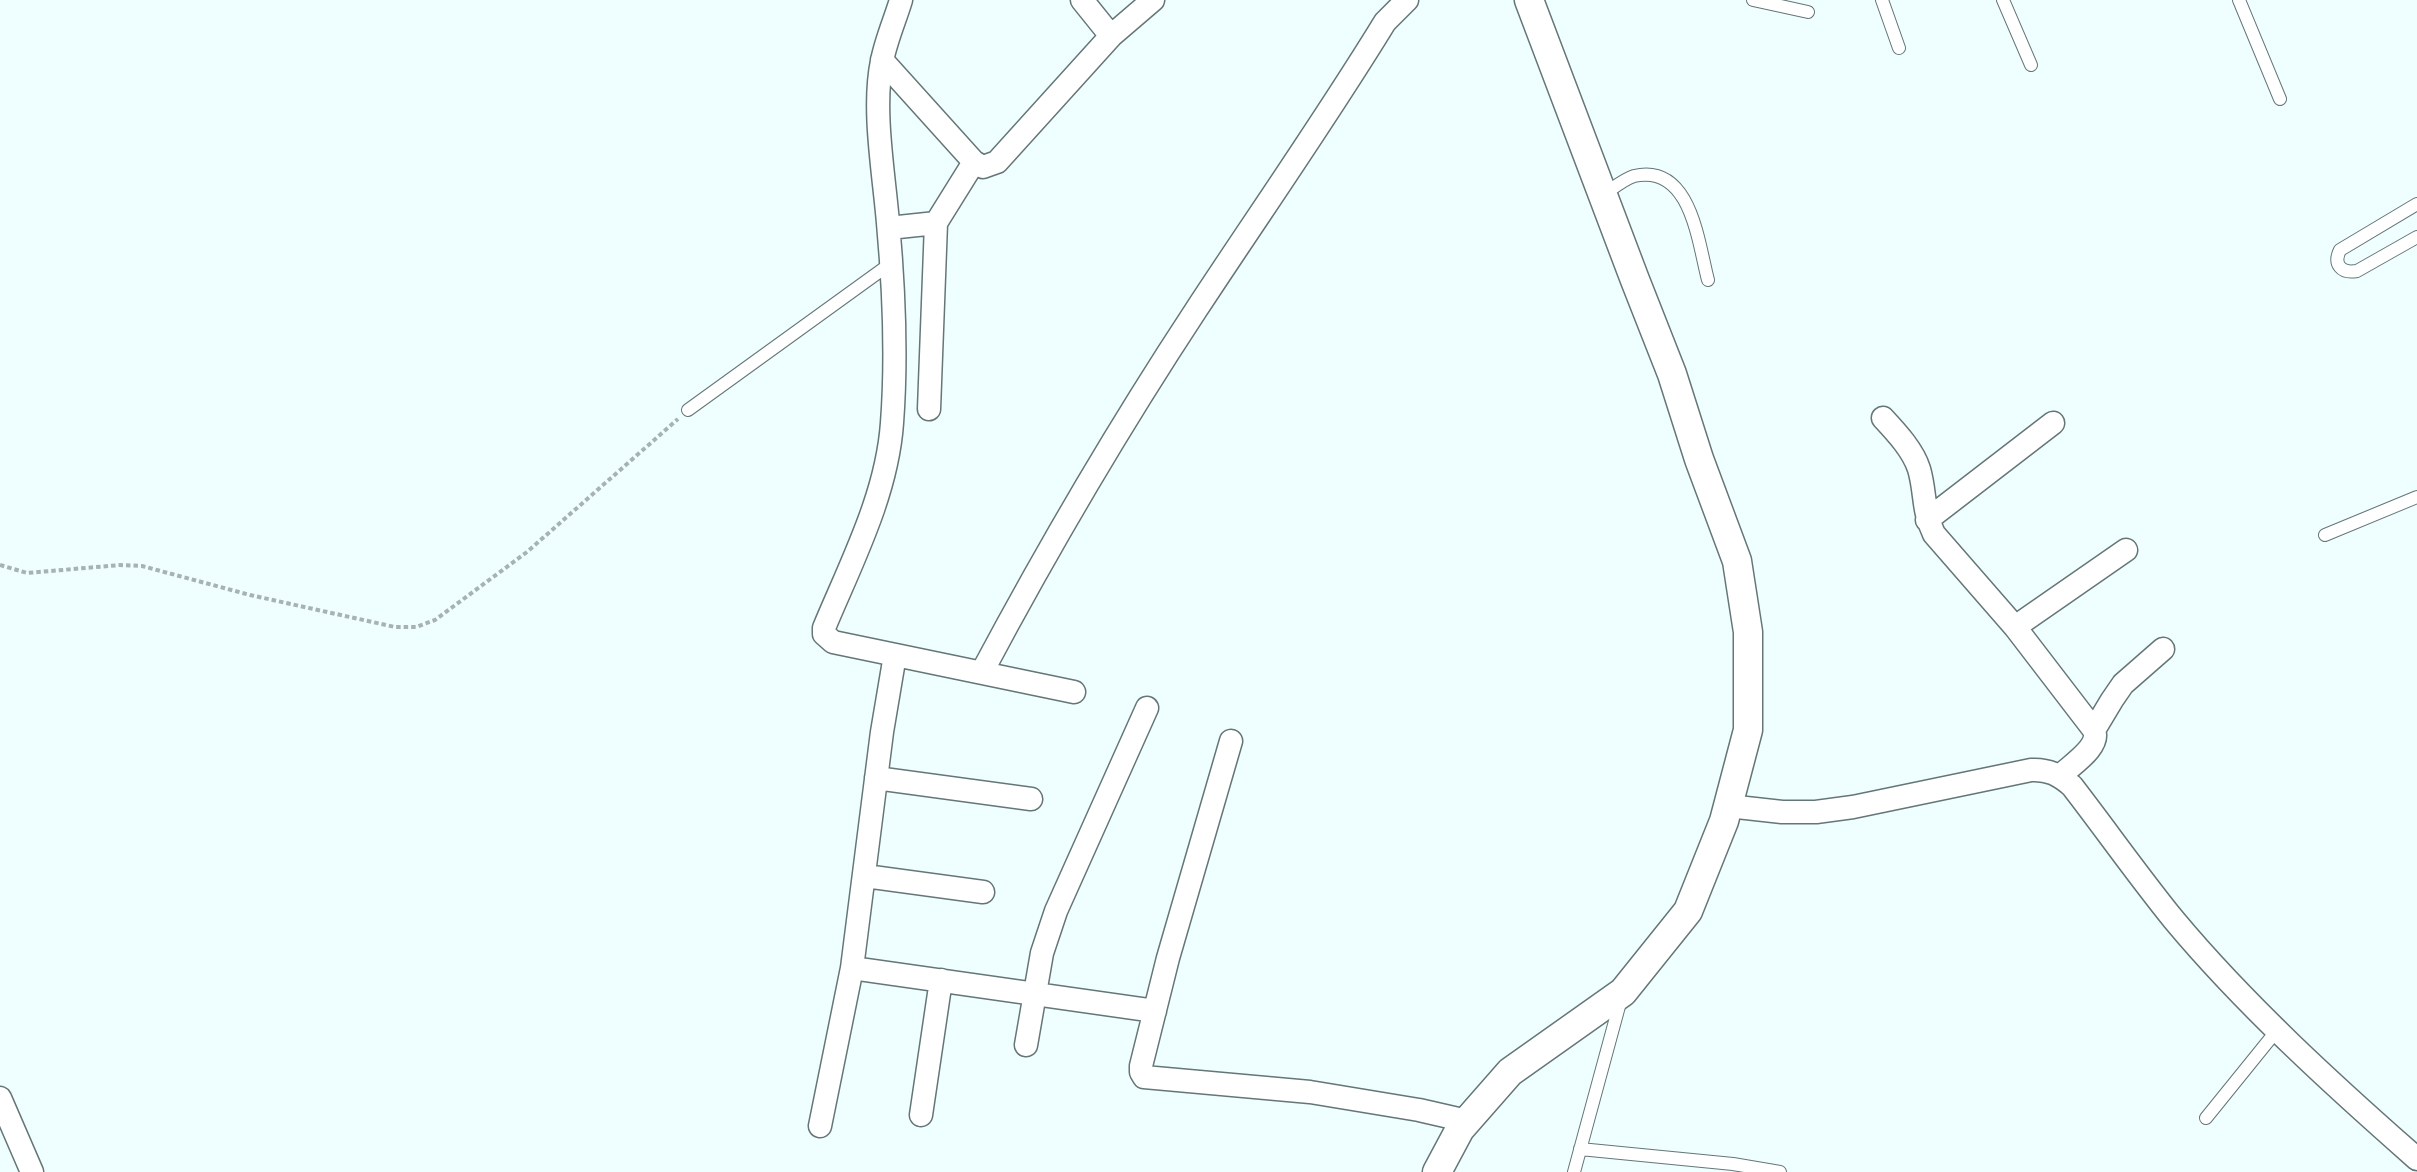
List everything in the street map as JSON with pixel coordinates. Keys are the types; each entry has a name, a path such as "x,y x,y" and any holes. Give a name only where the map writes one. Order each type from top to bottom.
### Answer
{"street":[{"path":"902,0 882,60 879,94 889,228 895,365 892,425 885,468 870,520 824,628 824,634 833,642 1074,692"},
{"path":"1082,0 1111,36"},
{"path":"882,60 974,162 983,167 997,162 1111,36 1153,0"},
{"path":"982,672 1060,530 1196,311 1286,177 1385,22 1407,0"},
{"path":"1437,1172 1460,1129 1510,1072 1623,992 1688,911 1728,806 1748,730 1748,632 1737,561 1699,459 1672,374 1529,0"},
{"path":"929,409 936,223 974,162"},
{"path":"889,228 936,223"},
{"path":"1883,418 1906,447 1918,469 1927,520 1934,534 2015,627 2096,734 2094,745 2060,776"},
{"path":"1927,520 2053,423"},
{"path":"2015,627 2126,550"},
{"path":"2094,730 2123,684 2163,650"},
{"path":"820,1126 852,968 876,778 895,655"},
{"path":"1026,1045 1042,953 1056,911 1147,708"},
{"path":"1231,741 1168,958 1141,1066 1144,1077 1310,1092 1419,1110 1467,1121"},
{"path":"1728,806 1782,812 1816,812 1853,807 2031,770 2044,770 2060,776 2072,786 2175,920 2278,1029 2417,1159"},
{"path":"876,778 1031,800"},
{"path":"865,876 983,892"},
{"path":"852,968 1155,1011"},
{"path":"921,1115 941,980"},
{"path":"0,1098 32,1172"}],"lane":[{"path":"1753,0 1808,12"},
{"path":"1881,0 1899,48"},
{"path":"2003,0 2031,65"},
{"path":"2239,0 2280,99"},
{"path":"1603,195 1632,176 1651,174 1667,180 1678,189 1686,202 1708,280"},
{"path":"2417,204 2340,250 2337,264 2342,270 2357,271 2417,237"},
{"path":"688,411 890,264"},
{"path":"2325,535 2417,497"},
{"path":"1574,1172 1623,992"},
{"path":"2206,1118 2278,1029"},
{"path":"1580,1149 1734,1164 1780,1172"}],"path":[{"path":"0,565 27,573 120,565 142,566 250,595 395,627 416,627 435,620 527,552 688,411"}]}
